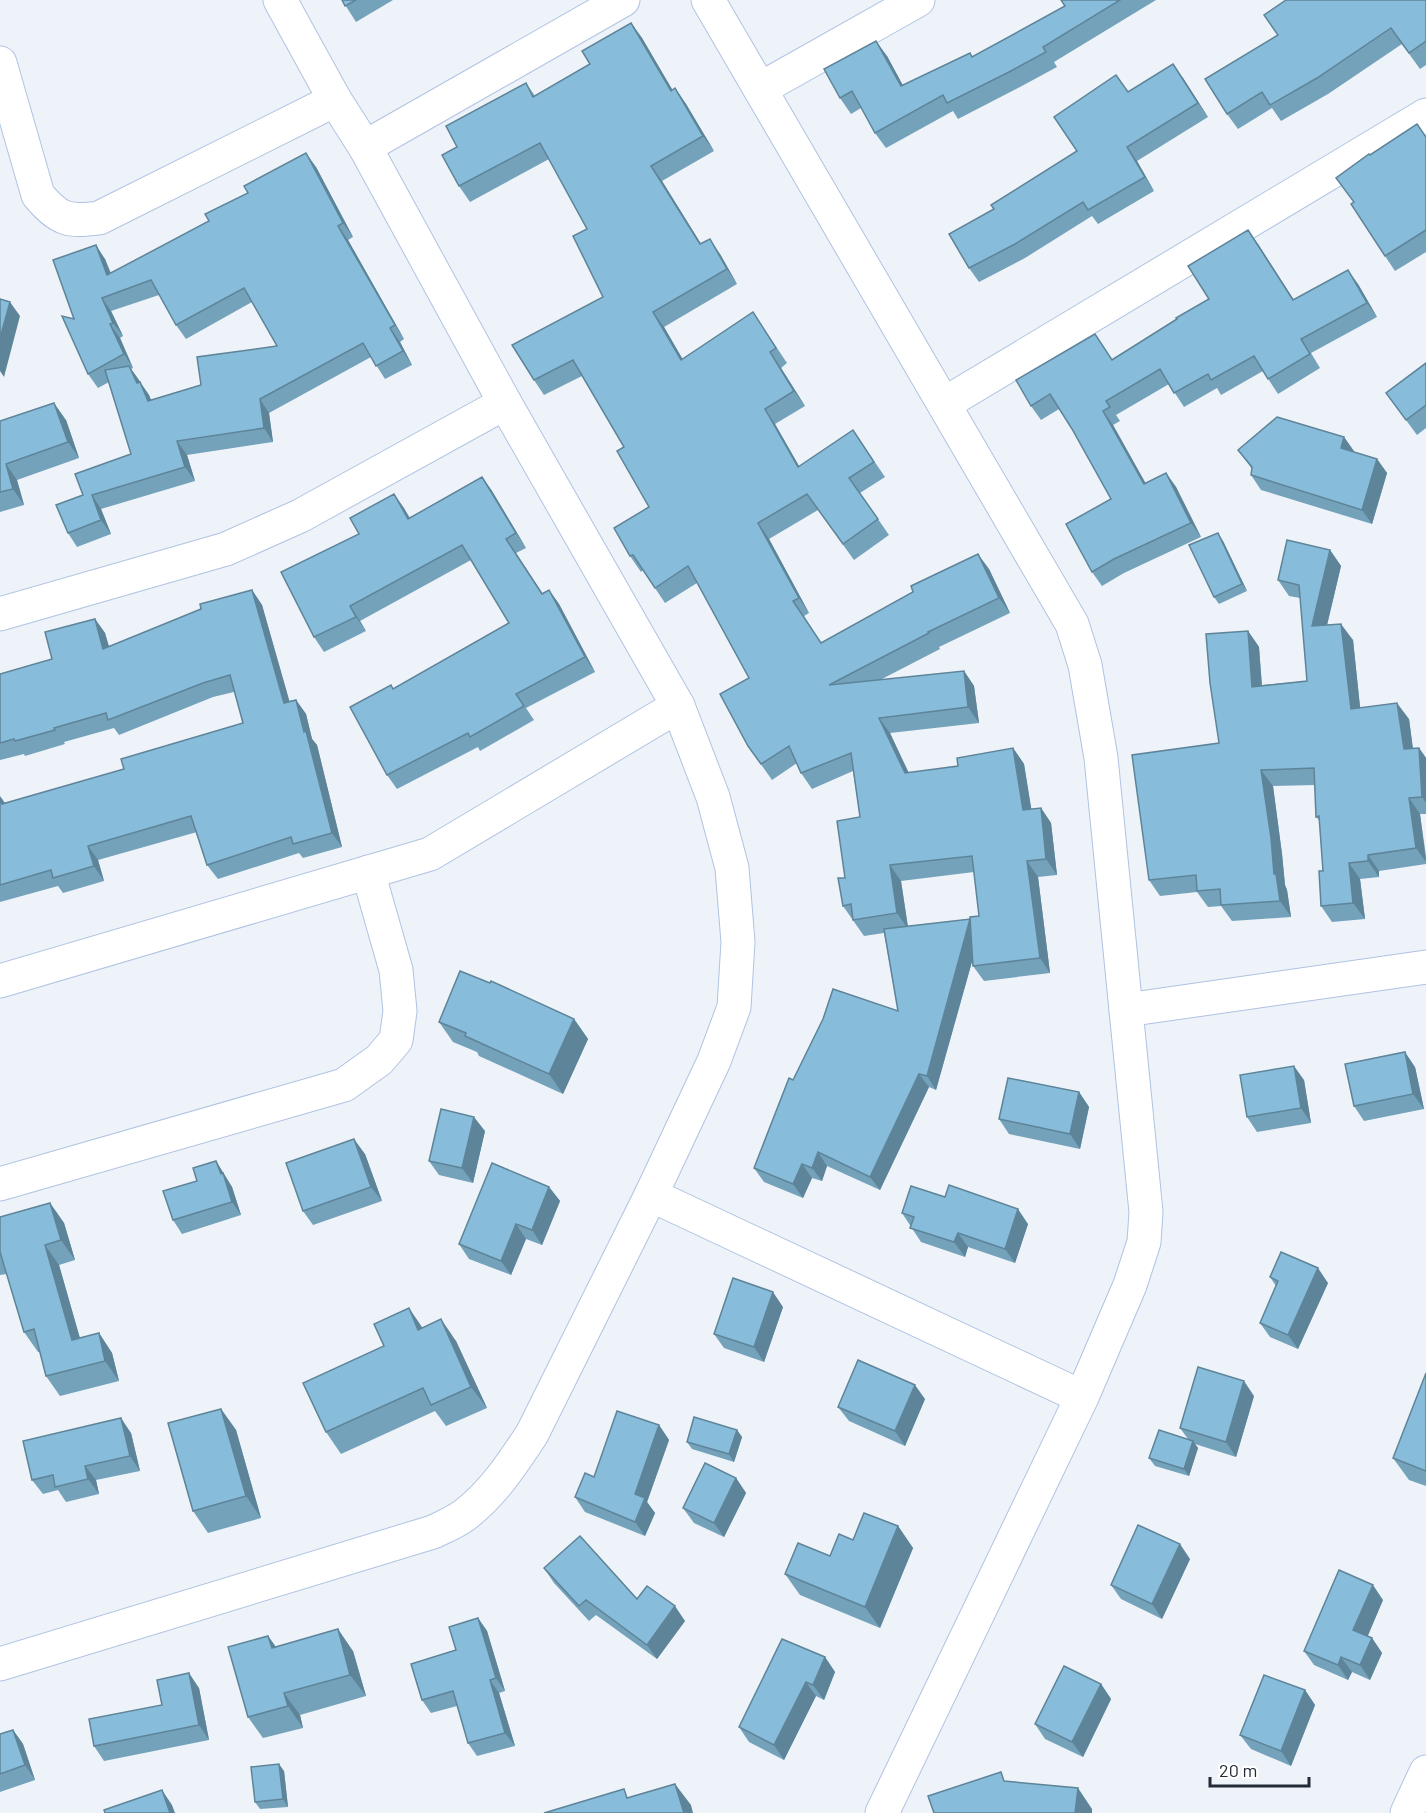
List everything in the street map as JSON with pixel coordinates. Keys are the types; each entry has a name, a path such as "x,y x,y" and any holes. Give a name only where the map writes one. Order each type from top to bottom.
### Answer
{"street":[{"path":"0,1664 433,1532 465,1516 511,1466 532,1434 651,1195 714,1060 734,1007 738,942 729,858 713,797 678,706 505,403 365,147 335,100 280,0"},
{"path":"365,147 623,0"},
{"path":"708,0 1072,624 1085,665 1101,758 1146,1212 1144,1242 1130,1285 1082,1397 882,1813"},
{"path":"760,89 918,0"},
{"path":"0,63 38,195 53,212 76,221 99,218 335,100"},
{"path":"944,404 1426,115"},
{"path":"0,615 226,549 300,516 505,403"},
{"path":"0,981 430,854 678,706"},
{"path":"0,1184 344,1085 379,1060 396,1040 400,1011 396,970 368,872"},
{"path":"1126,1010 1426,967"},
{"path":"651,1195 1082,1397"},
{"path":"1407,1813 1426,1772"}],"building":[{"path":"342,0 356,0 345,6"},
{"path":"1061,0 1120,0 1043,47 1046,52 947,103 943,95 875,133 852,91 840,98 824,69 876,41 901,86 970,53 972,57 1065,6"},
{"path":"1286,0 1426,0 1426,41 1409,53 1391,28 1317,78 1270,105 1262,92 1227,114 1205,79 1278,35 1264,15"},
{"path":"631,23 671,91 675,88 703,136 651,166 700,244 710,239 727,269 653,312 681,360 753,312 776,348 770,352 794,391 765,409 798,467 853,430 874,462 849,478 878,519 843,544 807,494 758,523 799,598 793,601 821,643 913,592 911,586 978,554 999,598 928,632 829,685 964,671 968,707 879,718 905,773 958,766 957,758 1013,748 1023,810 1041,808 1046,859 1027,861 1040,958 973,966 970,917 979,916 972,856 890,865 897,913 853,920 851,904 843,906 838,878 845,878 837,821 860,817 851,753 801,773 789,746 761,764 748,746 720,694 749,678 688,566 655,588 633,555 630,556 614,528 649,507 617,451 624,447 573,360 534,380 512,345 603,297 573,236 587,229 540,143 459,186 442,155 457,147 446,126 526,83 533,97 590,64 582,51"},
{"path":"1173,64 1198,103 1127,147 1145,177 1088,210 1083,202 1015,244 969,268 949,234 994,209 991,205 1077,151 1054,117 1116,75 1128,92"},
{"path":"1417,124 1426,137 1426,230 1385,256 1351,204 1354,202 1336,178"},
{"path":"306,153 343,223 338,226 395,325 390,328 403,351 376,366 363,343 260,399 264,428 177,441 185,467 92,495 101,520 68,533 56,505 83,495 75,474 131,454 105,370 129,366 137,383 140,382 148,401 201,385 197,357 277,346 244,288 176,325 151,280 102,298 113,323 110,324 124,354 88,374 62,316 74,319 53,260 96,245 107,275 209,221 205,214 248,193 244,186"},
{"path":"1248,230 1293,300 1348,270 1367,303 1301,339 1310,354 1268,379 1254,356 1211,380 1208,374 1174,393 1160,369 1106,401 1110,407 1103,411 1144,484 1166,473 1191,523 1114,559 1092,572 1066,524 1111,499 1050,394 1031,406 1016,380 1095,334 1112,360 1209,299 1188,266"},
{"path":"0,299 10,302 0,338"},
{"path":"1426,363 1426,405 1406,420 1386,393"},
{"path":"54,403 68,442 6,464 13,489 0,492 0,421"},
{"path":"1277,417 1344,437 1341,448 1377,459 1362,510 1251,475 1252,467 1238,450"},
{"path":"482,477 516,533 506,539 542,594 549,590 585,657 516,694 524,706 470,737 468,733 387,775 350,707 391,685 393,689 509,623 462,545 350,606 356,617 314,637 281,572 359,534 350,518 394,494 408,519"},
{"path":"1218,533 1242,584 1214,597 1189,545"},
{"path":"1287,540 1330,550 1312,626 1341,624 1351,709 1397,703 1404,749 1419,748 1422,797 1409,798 1416,848 1368,855 1368,861 1349,863 1353,903 1321,906 1319,871 1323,871 1319,816 1316,817 1314,768 1261,770 1274,874 1276,874 1280,901 1221,905 1220,889 1197,891 1196,875 1149,880 1132,755 1219,743 1210,683 1206,634 1248,631 1252,687 1307,681 1299,585 1278,580"},
{"path":"252,590 284,703 296,700 332,833 293,844 291,837 207,865 191,816 88,846 94,866 53,878 51,870 0,885 0,798 2,804 124,769 121,759 243,723 230,675 203,683 108,720 106,713 54,728 55,730 0,743 0,674 52,659 45,632 95,619 103,649 201,609 200,604"},
{"path":"970,919 927,1076 919,1074 870,1177 818,1152 812,1168 802,1164 793,1184 754,1168 789,1078 793,1080 823,1019 833,989 898,1011 884,929"},
{"path":"460,971 490,983 491,981 574,1019 549,1074 439,1022"},
{"path":"1405,1052 1413,1094 1354,1106 1345,1064"},
{"path":"1294,1066 1301,1108 1247,1117 1240,1075"},
{"path":"1008,1078 1079,1092 1070,1134 999,1119"},
{"path":"441,1109 474,1117 462,1168 429,1161"},
{"path":"354,1139 371,1187 303,1211 286,1163"},
{"path":"216,1161 221,1174 223,1173 232,1202 173,1220 163,1191 197,1181 193,1168"},
{"path":"492,1163 549,1187 532,1230 516,1224 501,1261 459,1244"},
{"path":"949,1185 1018,1209 1005,1249 958,1233 954,1242 910,1228 914,1217 902,1213 911,1186 945,1197"},
{"path":"50,1203 61,1240 45,1245 72,1340 99,1333 105,1361 46,1376 34,1329 24,1332 0,1252 0,1217"},
{"path":"1281,1252 1318,1268 1288,1335 1260,1323 1278,1281 1270,1277"},
{"path":"733,1278 773,1292 754,1347 714,1334"},
{"path":"409,1308 418,1330 441,1319 471,1387 431,1405 423,1388 326,1432 303,1383 384,1346 374,1324"},
{"path":"858,1360 915,1385 895,1431 838,1407"},
{"path":"1198,1367 1244,1381 1226,1442 1180,1428"},
{"path":"1426,1373 1426,1471 1393,1458"},
{"path":"221,1409 246,1496 193,1511 168,1423"},
{"path":"617,1411 659,1425 635,1494 645,1498 635,1522 575,1497 585,1473 594,1477"},
{"path":"694,1417 737,1430 729,1454 687,1442"},
{"path":"121,1418 130,1456 85,1466 88,1479 55,1487 53,1475 32,1480 23,1441"},
{"path":"1159,1430 1193,1441 1184,1469 1149,1458"},
{"path":"705,1463 736,1478 714,1523 683,1508"},
{"path":"864,1513 898,1526 865,1607 785,1574 798,1543 830,1556 839,1534 853,1540"},
{"path":"1138,1525 1180,1544 1152,1604 1111,1585"},
{"path":"580,1536 637,1599 647,1586 675,1606 647,1645 586,1600 579,1606 544,1568"},
{"path":"1339,1570 1373,1585 1353,1630 1372,1638 1360,1665 1341,1657 1338,1665 1304,1651"},
{"path":"478,1618 496,1678 490,1680 505,1733 468,1743 453,1691 422,1700 411,1664 456,1650 449,1627"},
{"path":"338,1629 350,1675 284,1693 288,1706 248,1717 228,1647 268,1636 272,1648"},
{"path":"782,1639 825,1657 813,1685 806,1682 774,1745 739,1727"},
{"path":"1064,1666 1101,1684 1072,1742 1035,1724"},
{"path":"189,1673 199,1725 94,1746 89,1719 162,1705 157,1680"},
{"path":"1264,1675 1305,1690 1281,1751 1240,1735"},
{"path":"13,1730 25,1765 0,1774 0,1734"},
{"path":"279,1764 283,1799 255,1802 251,1767"},
{"path":"1001,1772 1004,1781 1078,1788 1075,1813 934,1813 928,1796"},
{"path":"675,1784 684,1813 544,1813 624,1789 627,1798"},
{"path":"162,1790 170,1813 105,1813 104,1810"}]}
